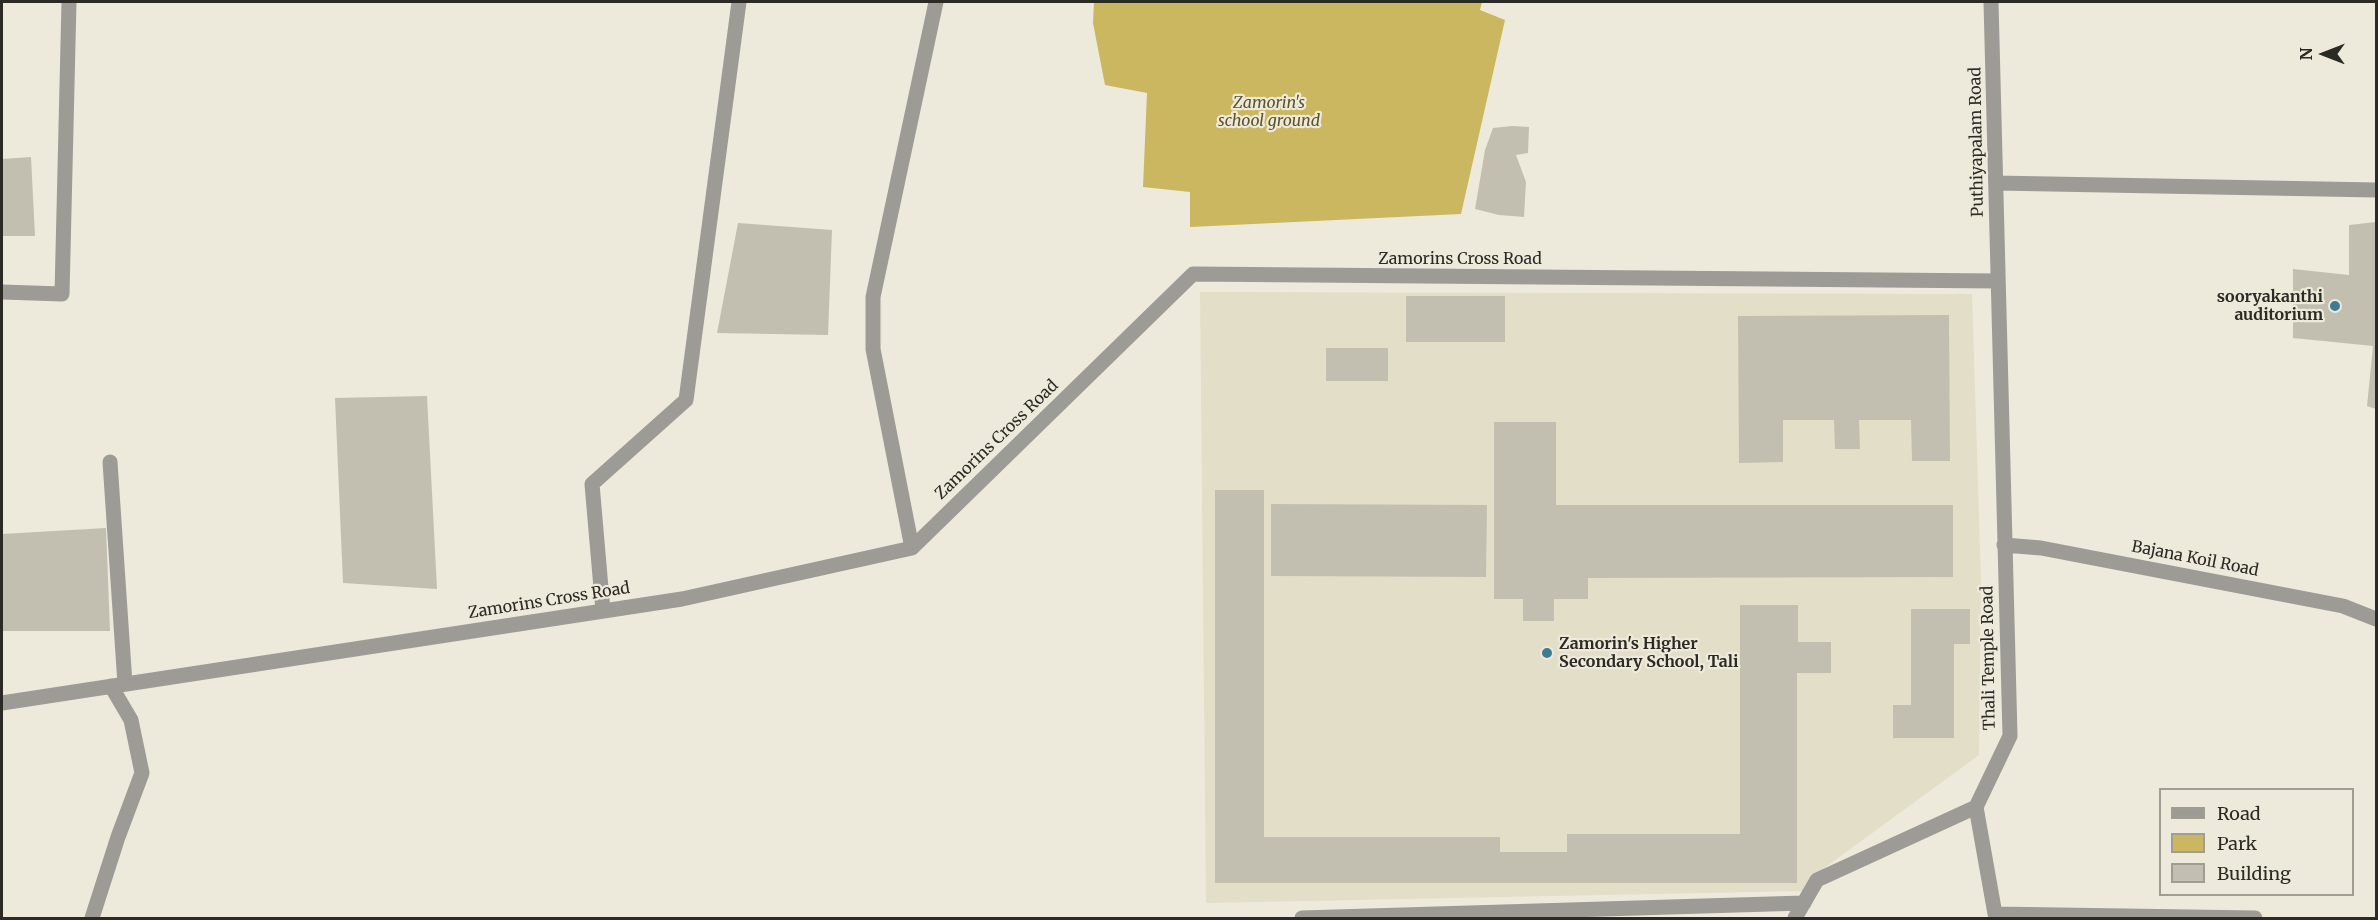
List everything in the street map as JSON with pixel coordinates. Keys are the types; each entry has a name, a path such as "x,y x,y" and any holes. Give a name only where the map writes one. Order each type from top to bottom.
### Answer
{"street":[{"path":"2,292 62,294 69,2"},
{"path":"603,611 592,484 686,400 739,2"},
{"path":"912,548 873,350 873,297 936,2"},
{"name":"Puthiyapalam Road","path":"1991,2 1998,281"},
{"path":"1996,183 2376,190"},
{"name":"Zamorins Cross Road","path":"2,703 682,599 912,548 1193,274 1998,281"},
{"name":"Thali Temple Road","path":"1976,807 2010,736 1998,281"},
{"path":"92,918 118,837 142,773 131,720 118,685 110,462"},
{"name":"Bajana Koil Road","path":"2004,545 2041,548 2343,606 2376,619"},
{"path":"1795,918 1817,880 1976,807 1995,914 2255,918"},
{"path":"1302,918 1804,903"}],"shaded area":[{"path":"1200,292 1972,294 1981,579 1979,755 1812,877 1802,891 1206,903"}],"green space":[{"name":"Zamorin's school ground","path":"1094,2 1482,2 1480,10 1505,20 1461,214 1190,227 1190,192 1143,187 1147,93 1105,85 1093,23"}],"building":[{"path":"1529,127 1528,153 1516,155 1526,182 1524,217 1499,215 1475,209 1485,150 1493,128"},
{"path":"31,157 35,236 2,236 2,159"},
{"name":"sooryakanthi auditorium","path":"2376,222 2376,409 2367,406 2373,346 2293,338 2293,269 2349,275 2349,225"},
{"path":"738,223 832,230 828,335 717,333"},
{"path":"1406,296 1505,296 1505,342 1406,342"},
{"path":"1949,315 1950,461 1912,461 1911,420 1859,420 1860,449 1835,449 1834,420 1783,420 1783,462 1739,463 1738,316"},
{"path":"1326,348 1388,348 1388,381 1326,381"},
{"path":"427,396 437,589 343,583 335,398"},
{"path":"1494,422 1556,422 1556,505 1953,505 1953,577 1588,578 1588,599 1554,599 1554,621 1523,621 1523,599 1494,599"},
{"path":"1215,490 1264,490 1264,837 1500,837 1500,852 1567,852 1567,834 1740,834 1740,605 1798,605 1798,642 1831,642 1831,673 1797,673 1797,883 1215,883"},
{"path":"1271,504 1487,505 1486,577 1271,576"},
{"path":"106,528 110,631 2,631 2,534"},
{"path":"1911,609 1970,609 1970,644 1954,644 1954,738 1893,738 1893,705 1911,705"}],"place":[{"name":"sooryakanthi auditorium","path":"2335,306"},
{"name":"Zamorin's Higher Secondary School, Tali","path":"1547,653"}]}
